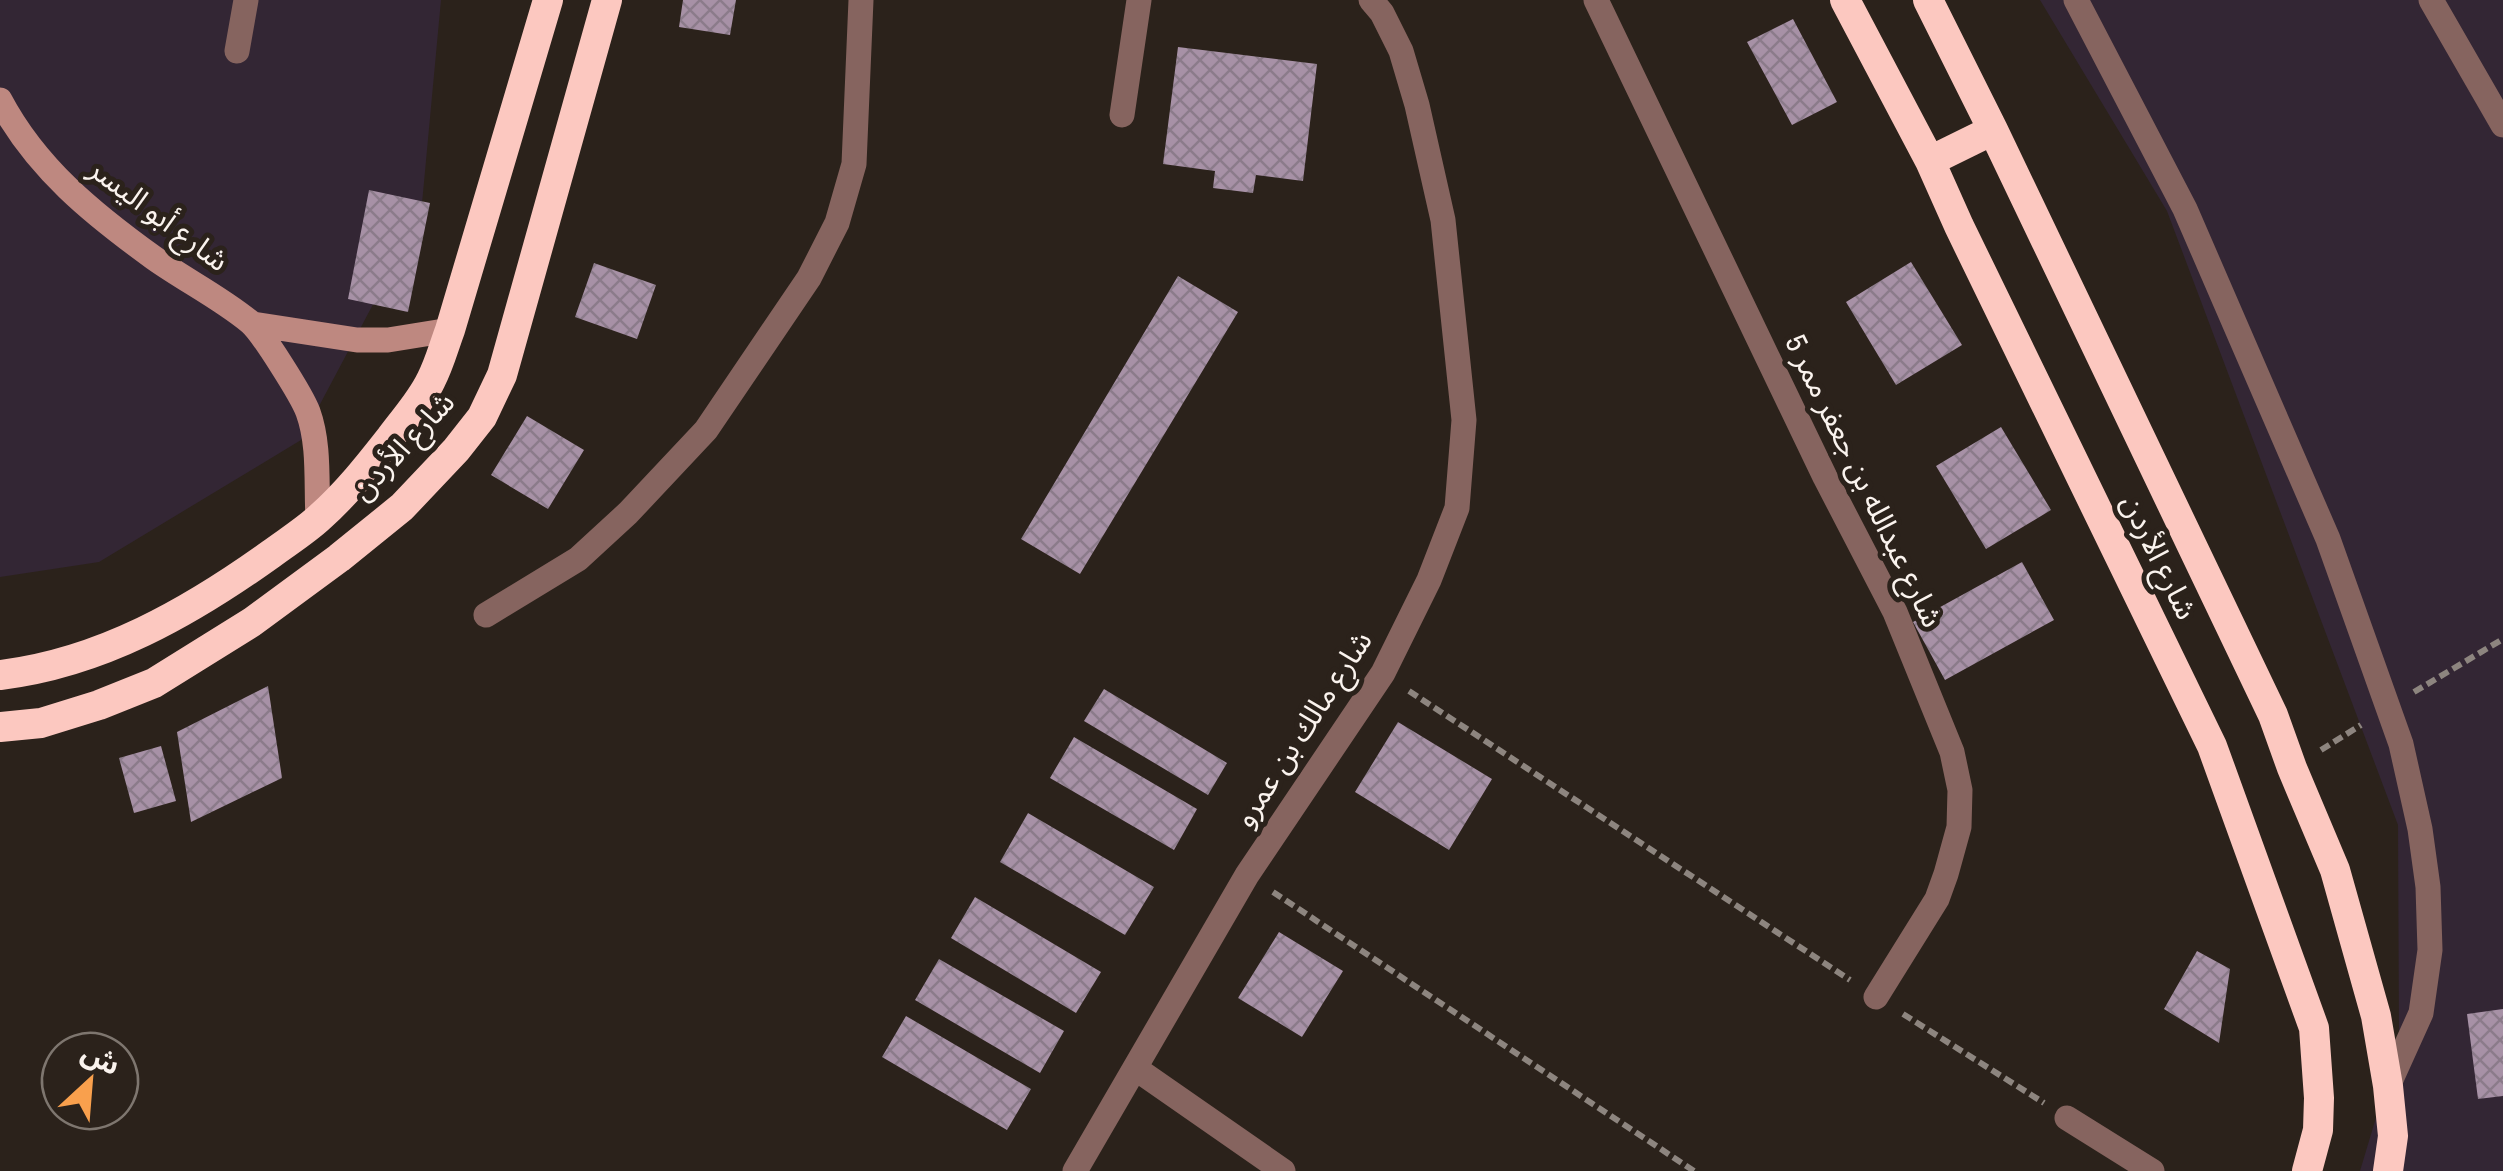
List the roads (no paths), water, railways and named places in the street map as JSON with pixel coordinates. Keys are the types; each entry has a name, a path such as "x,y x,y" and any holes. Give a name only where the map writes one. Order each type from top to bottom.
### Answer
{"highway":[{"name":"شارع الأردن","path":"0,675 83,656 182,613 318,519 360,476 433,378 548,0"},
{"name":"شارع الأردن","path":"0,727 41,723 100,706 154,683 252,622 339,558 402,507 456,450 482,417 502,375 607,0"},
{"name":"شارع الأردن","path":"1846,0 1930,161 2212,746 2314,1028 2318,1130 2307,1171"},
{"name":"شارع الأردن","path":"1928,0 2273,715 2335,870 2376,1016 2392,1136 2388,1171"},
{"path":"1930,161 1993,130"}],"street":[{"path":"237,51 246,0"},
{"path":"486,615 578,559 628,513 706,430 809,278 837,223 854,164 860,0"},
{"path":"1122,115 1139,0"},
{"name":"شارع مالك بن عمرو","path":"1075,1171 1247,874 1383,674 1429,580 1457,508 1464,420 1444,220 1402,51 1382,12 1371,0"},
{"name":"شارع عبدالله بن جعفر ممر 5","path":"1596,0 1824,477 1895,612 1952,752 1960,790 1959,826 1946,874 1937,899 1876,998"},
{"path":"2076,0 2192,226 2328,539 2401,744 2420,828 2428,887 2430,950 2421,1013 2388,1086"},
{"path":"2431,0 2503,125"},
{"name":"شارع أبو اليسر","path":"0,100 34,152 77,198 157,260 253,324 308,412 314,441 318,519"},
{"name":"شارع أبو اليسر","path":"253,324 356,340 408,338 450,330"},
{"path":"1135,1068 1284,1171"},
{"path":"2067,1118 2152,1171"}]}
